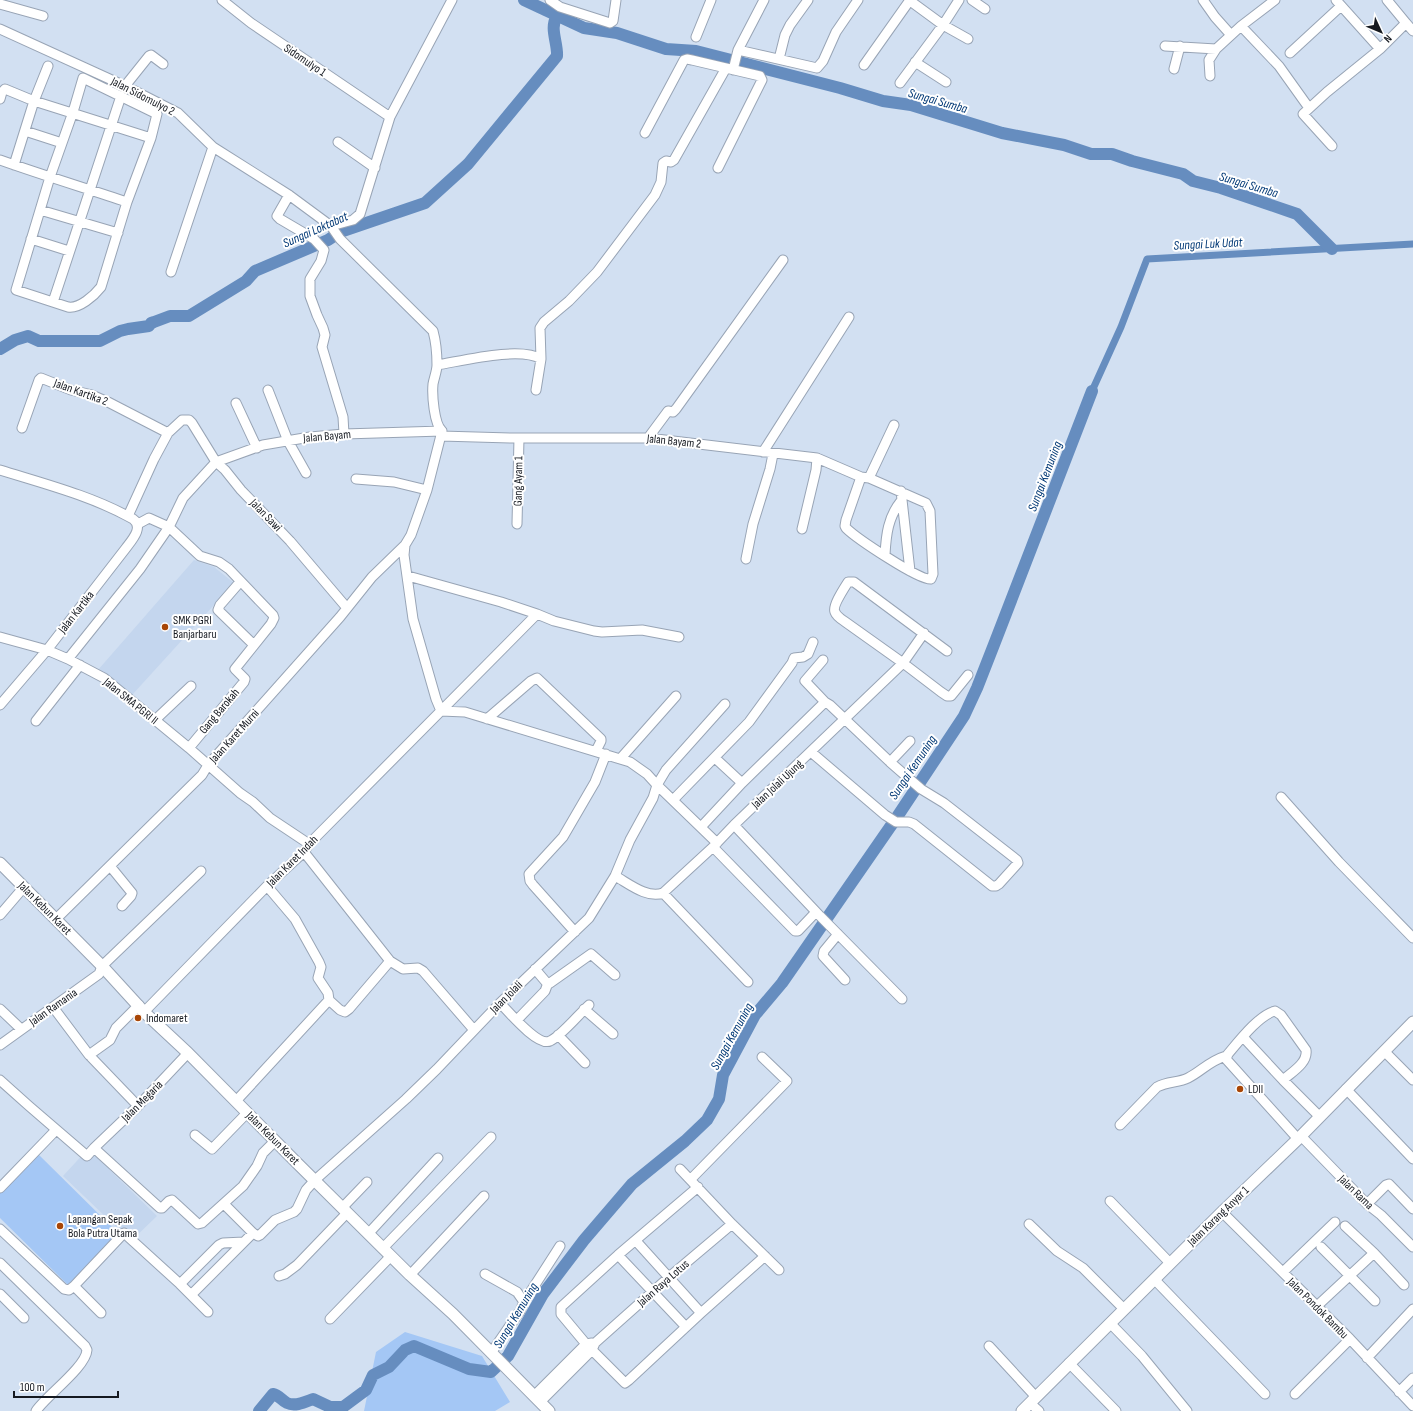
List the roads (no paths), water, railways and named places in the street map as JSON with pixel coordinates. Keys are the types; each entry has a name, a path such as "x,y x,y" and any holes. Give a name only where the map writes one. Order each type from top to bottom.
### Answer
{"main road":[{"name":"Jalan Kebun Karet","path":"0,863 102,966 141,1008 188,1053 368,1234 453,1314 549,1411"},
{"name":"Jalan Karang Anyar 1","path":"1022,1411 1170,1263 1299,1138 1413,1022"}],"street":[{"name":"Sidomulyo 1","path":"222,0 251,23 390,117"},
{"path":"331,227 352,220 360,214 390,117 452,0"},
{"path":"550,0 560,7 610,23 613,21 616,0"},
{"path":"696,37 711,0"},
{"path":"536,390 541,359 540,328 544,322 597,272 655,195 661,182 663,163 674,160 731,68 737,52 764,0"},
{"path":"779,59 787,30 808,0"},
{"path":"737,52 779,59 817,68 823,61 836,32 858,0"},
{"path":"864,65 910,0 943,25 968,39"},
{"path":"900,83 943,25 959,0"},
{"path":"972,0 985,9"},
{"path":"1203,0 1215,17 1231,35"},
{"path":"1210,76 1209,60 1216,49 1241,26 1275,0"},
{"path":"1387,0 1413,31"},
{"path":"1290,53 1339,3 1380,49"},
{"path":"0,4 43,16"},
{"path":"1332,146 1303,114 1327,92 1380,49 1406,23"},
{"path":"1241,26 1279,66 1309,108"},
{"name":"Jalan Sidomulyo 2","path":"0,29 125,86 178,113 213,147 289,195 331,227 340,239 433,331 437,366 433,385 434,412 441,434"},
{"path":"1165,46 1216,49"},
{"path":"1174,69 1180,46"},
{"path":"125,86 148,56 153,56 164,64"},
{"path":"645,133 684,60 687,59 731,68 760,76 762,80 718,168"},
{"path":"915,62 946,82"},
{"path":"14,165 34,101 48,66"},
{"path":"83,78 121,96 157,114 151,138 127,202 101,287 95,294 73,308 16,290 50,177 73,112 83,78"},
{"path":"0,99 2,92 5,89 34,101 73,112 151,138"},
{"path":"53,302 121,96"},
{"path":"25,131 62,143"},
{"path":"338,142 375,168"},
{"path":"171,272 213,147"},
{"path":"0,160 127,202"},
{"path":"289,195 277,216 317,242 324,250 323,256 310,279 310,296 325,335 322,346 342,417 344,434"},
{"path":"40,210 79,220 118,233"},
{"path":"32,239 69,251"},
{"path":"648,438 668,411 673,412 676,409 783,260"},
{"path":"763,452 849,317"},
{"path":"437,366 501,355 535,355 541,359"},
{"name":"Jalan Kartika 2","path":"22,428 41,378 71,390 92,395 168,433"},
{"path":"268,390 288,441 306,473"},
{"path":"236,403 257,448"},
{"name":"Jalan Sawi","path":"168,433 182,420 189,420 192,422 216,462 290,541 346,608"},
{"path":"894,426 865,477 845,526 852,534 910,571"},
{"path":"128,516 154,459 168,433"},
{"name":"Jalan Bayam","path":"216,462 257,448 310,437 344,434 441,434"},
{"path":"441,434 427,490 405,546 404,555 413,619 436,699 441,711 465,712 621,758 630,762 640,768 701,827 715,845 795,931 798,931 818,914"},
{"name":"Jalan Bayam 2","path":"441,434 519,438 648,438 817,458 865,477 901,496 924,501 928,505 930,511 933,576 929,580 910,571"},
{"name":"Gang Ayam 1","path":"517,524 519,438"},
{"path":"746,559 773,454"},
{"path":"802,529 816,470 817,458"},
{"path":"68,659 140,569 169,527 183,498 216,462"},
{"path":"0,470 78,495 128,516 138,524 149,518 169,527 200,556 219,562 230,569 240,579 240,582 220,605 218,610 254,645"},
{"path":"356,479 394,482 427,490"},
{"path":"884,555 889,524 894,509 901,496"},
{"path":"901,496 910,571"},
{"name":"Jalan Kartika","path":"0,705 47,650 126,548 136,532 138,524"},
{"name":"Jalan Karet Murni","path":"56,919 202,775 208,765 340,617 372,577 405,546"},
{"path":"408,576 501,602 537,614 554,622 602,632 642,630 679,637"},
{"name":"Gang Barokah","path":"189,748 244,682 245,679 235,669 271,624 274,618 271,613 240,582"},
{"path":"947,651 854,582 848,582 834,609 844,621 947,696 951,696 968,675"},
{"name":"Jalan Karet Indah","path":"89,1055 110,1040 116,1028 141,1008 307,848 537,614"},
{"name":"Jalan Jolali Ujung","path":"663,893 715,845 903,663 924,634"},
{"name":"Jalan SMA PGRI II","path":"0,637 47,650 104,678 189,748 307,848 390,961"},
{"path":"673,800 716,758 740,730 749,722 792,663 794,658 804,658 808,654 813,642"},
{"path":"811,752 885,815 896,822 914,824 992,886 994,887 999,884 1018,863 1017,860 961,816 911,781 825,702 805,681 823,660"},
{"path":"36,721 80,665"},
{"path":"487,719 531,681 537,678 601,739 596,751"},
{"path":"155,720 191,686"},
{"path":"621,758 676,696"},
{"path":"701,827 742,783 825,702"},
{"name":"Jalan Jolali","path":"253,1233 258,1236 260,1235 276,1220 294,1212 306,1190 315,1180 412,1094 500,1003 589,918 615,876 630,840 653,798 657,785 666,770 725,704"},
{"path":"890,762 910,742"},
{"path":"575,932 533,885 529,876 531,871 563,837 595,782 606,754"},
{"path":"716,758 742,783"},
{"path":"1281,797 1339,862 1413,938"},
{"path":"734,825 830,927 902,999"},
{"path":"110,866 132,894 132,896 122,906"},
{"name":"Jalan Ramania","path":"0,1045 99,974 102,966 201,871"},
{"path":"615,876 645,893 652,895 659,895 663,893 748,982"},
{"path":"236,1101 328,1000 328,993 319,982 318,978 321,967 319,962 295,919 268,886"},
{"path":"0,915 24,887"},
{"path":"838,934 824,951 823,956 845,980"},
{"path":"517,1020 545,991 548,983 552,982 591,954 615,975"},
{"path":"328,1000 344,1012 349,1009 390,961 403,969 418,968 422,971 474,1030"},
{"path":"535,969 548,983"},
{"path":"500,1003 535,1037 546,1042 550,1042 587,1007 613,1034"},
{"path":"54,1007 89,1055 138,1106"},
{"path":"0,1009 21,1029"},
{"path":"1120,1125 1157,1087 1163,1084 1188,1078 1216,1059 1226,1057 1258,1021 1275,1011 1280,1015 1306,1050 1307,1055 1302,1063 1283,1080"},
{"path":"558,1035 585,1063"},
{"path":"1243,1037 1320,1117"},
{"path":"1384,1050 1413,1080"},
{"name":"Jalan Megaria","path":"94,1148 138,1106 188,1053"},
{"path":"690,1179 787,1081 762,1057"},
{"name":"Jalan Rama","path":"1226,1057 1299,1138 1413,1247"},
{"path":"0,1080 87,1156 94,1148 160,1208 172,1200 196,1224 200,1224 243,1186 257,1166 262,1155 275,1141"},
{"path":"1346,1089 1413,1157"},
{"path":"195,1135 212,1149 247,1113"},
{"path":"0,1188 56,1130"},
{"path":"330,1319 387,1252 491,1137"},
{"path":"368,1234 438,1158"},
{"path":"680,1169 732,1224 779,1270"},
{"path":"279,1276 297,1266 367,1182"},
{"path":"1367,1204 1386,1185 1389,1184 1413,1209"},
{"path":"698,1187 618,1255 561,1307 561,1314 624,1383 639,1372 701,1313 765,1256"},
{"path":"410,1275 484,1196"},
{"path":"1110,1201 1170,1263"},
{"path":"191,1295 253,1233 224,1204"},
{"name":"Jalan Pondok Bambu","path":"1222,1212 1350,1339 1413,1406"},
{"path":"1283,1272 1335,1222"},
{"name":"Jalan Raya Lotus","path":"537,1399 591,1346 732,1224"},
{"path":"1029,1224 1057,1250 1071,1258 1083,1268 1124,1309"},
{"path":"1346,1226 1404,1285"},
{"path":"2,1236 64,1289 68,1290 74,1286 119,1237 124,1234 180,1284 208,1312"},
{"path":"636,1241 701,1313"},
{"path":"180,1284 219,1245 223,1243 244,1242"},
{"path":"493,1355 524,1302 560,1246"},
{"path":"1321,1248 1375,1301"},
{"path":"1316,1306 1374,1253"},
{"path":"618,1255 686,1327"},
{"path":"0,1263 85,1346 87,1350 85,1357 73,1373 44,1401 36,1411"},
{"path":"485,1274 517,1292 524,1302"},
{"path":"1154,1280 1265,1394"},
{"path":"74,1286 101,1313"},
{"path":"0,1294 24,1318"},
{"path":"1367,1358 1413,1309"},
{"path":"1110,1323 1142,1356 1187,1411"},
{"path":"1295,1394 1350,1339"},
{"path":"989,1346 1033,1400 1039,1411"},
{"path":"1069,1363 1116,1411"},
{"path":"1399,1392 1413,1378"}],"waterway":[{"name":"Sungai Sumba","path":"524,0 584,28 617,33 666,49 696,51 840,88 883,101 911,105 1002,133 1064,145 1091,154 1112,154 1132,161 1183,174 1193,181 1221,188 1297,214 1332,249"},
{"name":"Sungai Loktabat","path":"0,349 15,340 28,336 39,341 100,341 120,331 149,326 151,323 170,316 189,316 246,281 255,271 328,240 340,232 425,203 468,164 557,56 554,31 557,16"},
{"name":"Sungai Luk Udat","path":"1092,391 1121,327 1147,259 1413,244"},
{"name":"Sungai Kemuning","path":"259,1411 273,1394 290,1404 300,1404 313,1399 330,1407 343,1407 366,1390 373,1375 389,1367 405,1350 414,1346 469,1369 491,1372 508,1356 543,1294 584,1240 632,1184 685,1141 707,1120 719,1099 723,1075 755,1015 782,983 897,817 964,716 977,688 1092,391"}],"place":[{"name":"SMK PGRI Banjarbaru","path":"165,627"},
{"name":"Indomaret","path":"138,1018"},
{"name":"LDII","path":"1240,1089"},
{"name":"Lapangan Sepak Bola Putra Utama","path":"60,1226"}]}
